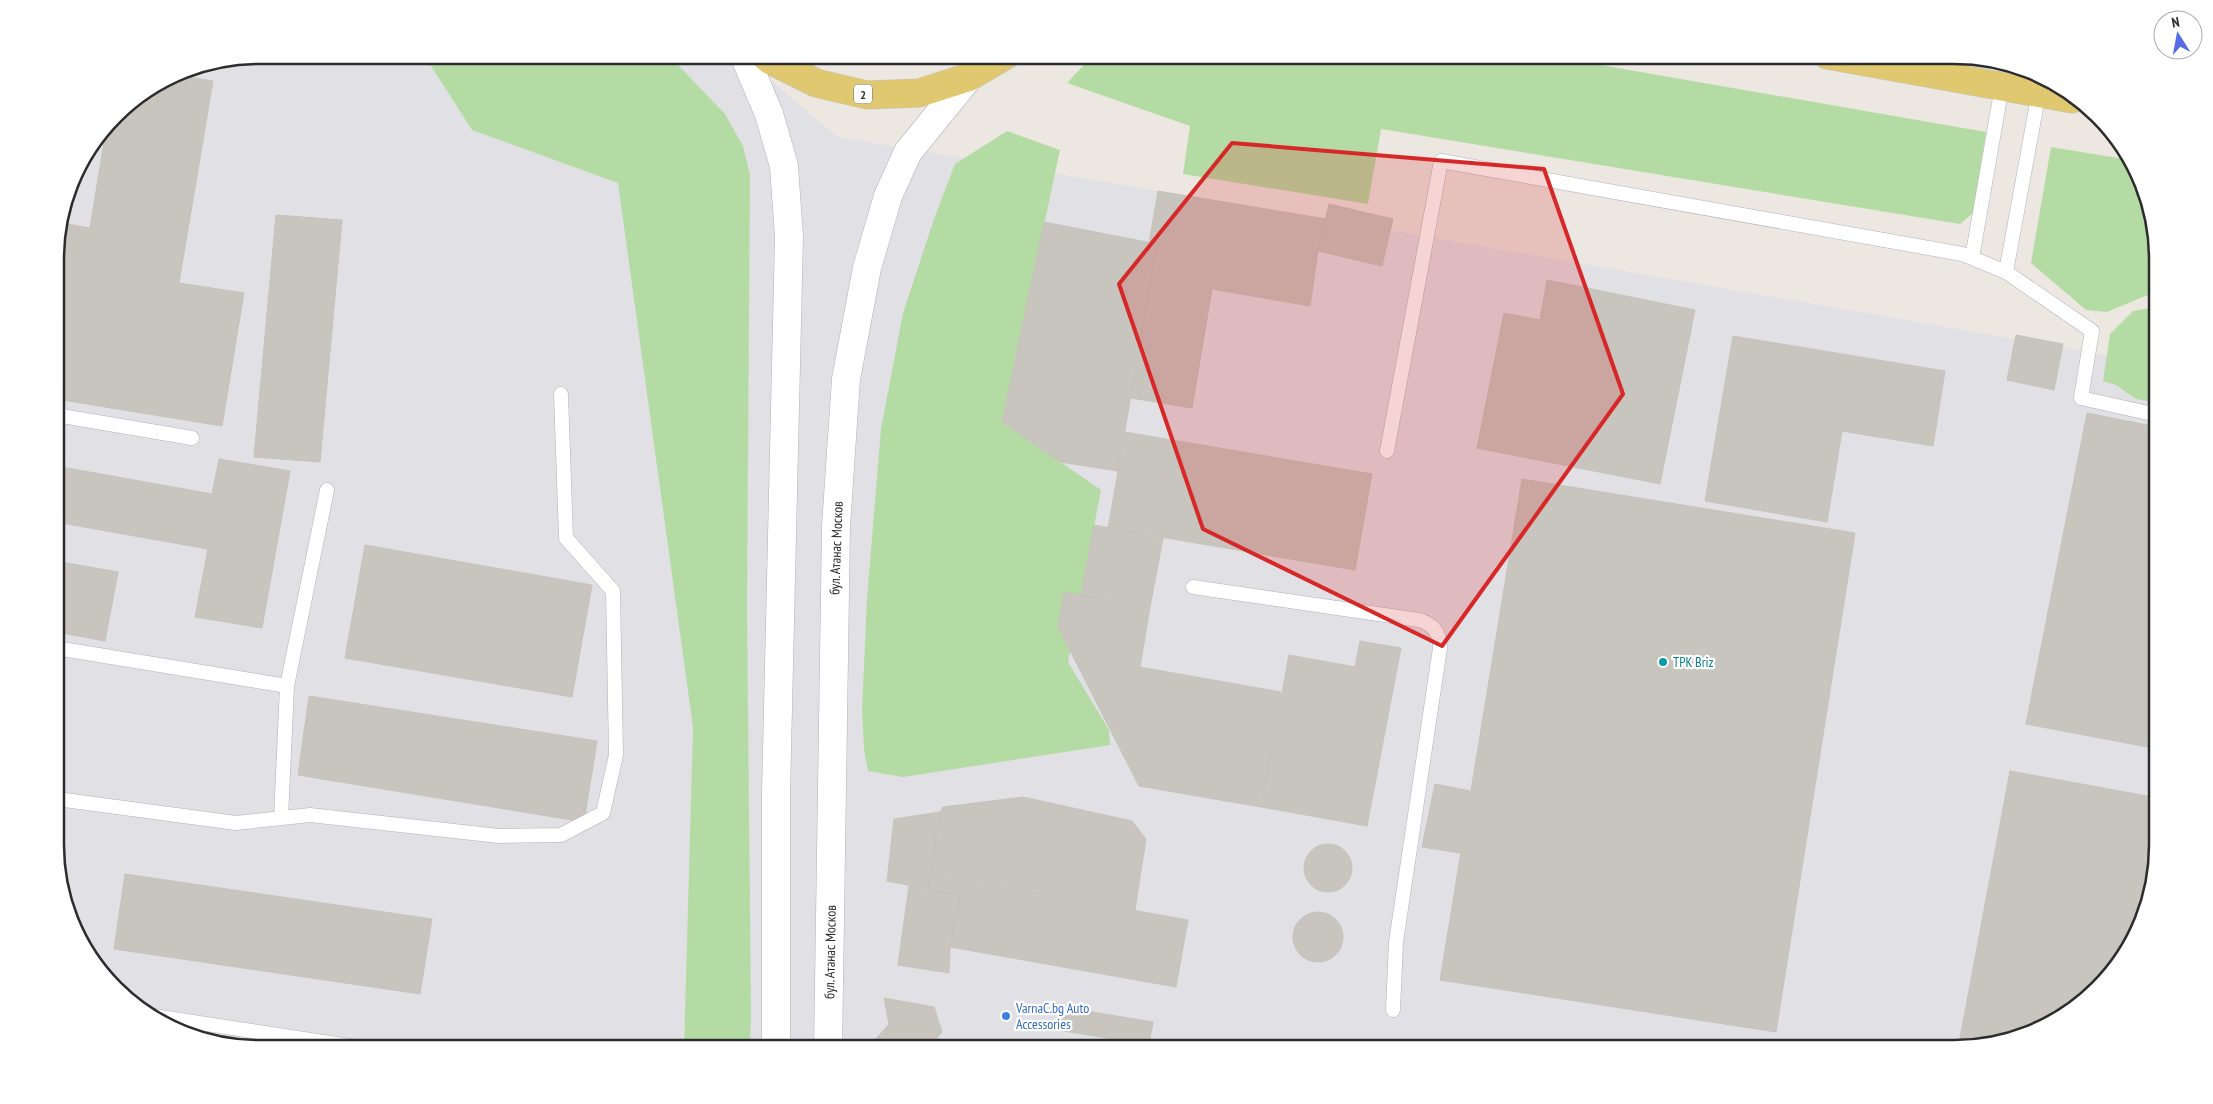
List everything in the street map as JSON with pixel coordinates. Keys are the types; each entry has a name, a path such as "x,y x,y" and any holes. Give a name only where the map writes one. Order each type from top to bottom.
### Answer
{"main road":[{"path":"748,64 769,114 784,166 790,237 776,793 776,1040"},
{"name":"2","path":"778,64 816,83 867,95 919,92 969,77 991,64"},
{"path":"1878,64 2060,96"},
{"name":"бул. Атанас Москов","path":"828,1040 836,526 846,379 866,268 888,196 908,152 969,77"}],"lane":[{"path":"1972,258 2002,86"},
{"path":"2006,272 2039,92"},
{"path":"1387,451 1442,161 1962,254 2006,272 2092,331 2081,398 2149,413"},
{"path":"64,800 236,823 310,815 499,836 561,835 603,813 616,755 613,591 566,538 562,394"},
{"path":"64,415 192,438"},
{"path":"281,818 287,686 327,490"},
{"path":"1193,587 1419,620 1433,627 1438,633 1440,648 1396,942 1394,1010"},
{"path":"64,649 287,686"},
{"path":"170,1018 310,1040"}],"highlighted area":[{"path":"1232,143 1544,169 1623,394 1442,646 1203,529 1119,284"}],"shaded area":[{"path":"246,64 752,64 837,137 1326,219 2149,363 2149,858 2139,908 2123,943 2101,974 2073,1000 2040,1020 2004,1034 1967,1040 246,1040 209,1034 161,1014 130,992 112,974 90,943 70,895 64,858 64,246 70,209 90,161 112,130 130,112 161,90 209,70"}],"green space":[{"path":"430,64 677,64 725,114 743,146 750,175 747,606 750,1040 684,1040 693,727 618,183 472,130"},
{"path":"1085,64 1595,64 1986,132 1973,213 1960,224 1381,129 1368,204 1183,174 1190,126 1067,83"},
{"path":"1007,131 1060,150 1002,422 1101,490 1068,662 1109,730 1110,745 903,777 868,771 864,749 862,710 867,598 881,429 903,313 935,216 955,164"},
{"path":"2051,147 2121,159 2134,184 2143,209 2149,246 2149,294 2107,312 2086,310 2031,263"},
{"path":"2149,308 2149,401 2136,399 2116,385 2103,381 2110,334 2133,311"}],"building":[{"path":"188,77 213,81 179,283 244,293 222,426 64,400 65,234 67,224 90,228 104,139 112,130 140,104 173,84"},
{"path":"1158,191 1326,219 1318,251 1310,306 1212,289 1192,408 1131,398 1157,244 1149,243"},
{"path":"1329,204 1393,219 1382,266 1318,251"},
{"path":"276,215 342,220 320,462 254,457"},
{"path":"1044,222 1157,244 1118,471 1060,462 1002,422"},
{"path":"1547,280 1695,310 1660,484 1477,448 1504,313 1540,320"},
{"path":"2016,335 2063,344 2054,390 2007,380"},
{"path":"1733,336 1945,371 1933,446 1842,431 1827,522 1705,501"},
{"path":"2087,413 2149,425 2149,747 2026,724"},
{"path":"1125,432 1372,474 1355,570 1108,528"},
{"path":"219,459 290,471 262,628 195,617 208,549 64,523 64,467 212,494"},
{"name":"TPK Briz","path":"1522,479 1855,533 1776,1032 1440,980"},
{"path":"1094,525 1163,538 1150,607 1081,595"},
{"path":"365,545 592,585 572,697 345,658"},
{"path":"64,562 118,572 105,641 64,633"},
{"path":"1064,592 1150,607 1140,667 1281,692 1261,807 1139,786 1058,627"},
{"path":"1360,641 1401,648 1367,826 1261,807 1289,655 1355,667"},
{"path":"309,696 597,741 584,822 298,775"},
{"path":"2010,771 2149,796 2149,858 2143,895 2129,931 2109,964 2083,992 2052,1014 2004,1034 1979,1039 1960,1040"},
{"path":"1435,784 1470,791 1460,853 1422,847"},
{"path":"1023,797 1132,821 1146,839 1135,910 930,874 940,812 943,807"},
{"path":"940,812 928,889 887,881 894,819"},
{"path":"1328,844 1337,846 1345,851 1350,859 1352,868 1350,877 1345,885 1337,890 1328,892 1319,890 1311,885 1306,877 1304,868 1306,859 1311,851 1319,846"},
{"path":"125,874 432,919 420,994 114,949"},
{"path":"930,874 1188,920 1176,987 950,947 960,895 928,889"},
{"path":"909,886 960,895 950,947 949,973 898,965"},
{"path":"1313,912 1323,912 1336,919 1343,932 1343,942 1336,955 1323,962 1313,962 1304,958 1297,951 1293,942 1293,932 1297,923 1304,916"},
{"path":"884,998 934,1007 942,1032 935,1040 875,1040 889,1024"},
{"path":"1062,1007 1153,1022 1150,1040 1119,1040 1058,1030"}],"place":[{"name":"TPK Briz","path":"1663,662"},
{"name":"VarnaC.bg Auto Accessories","path":"1006,1016"}]}
